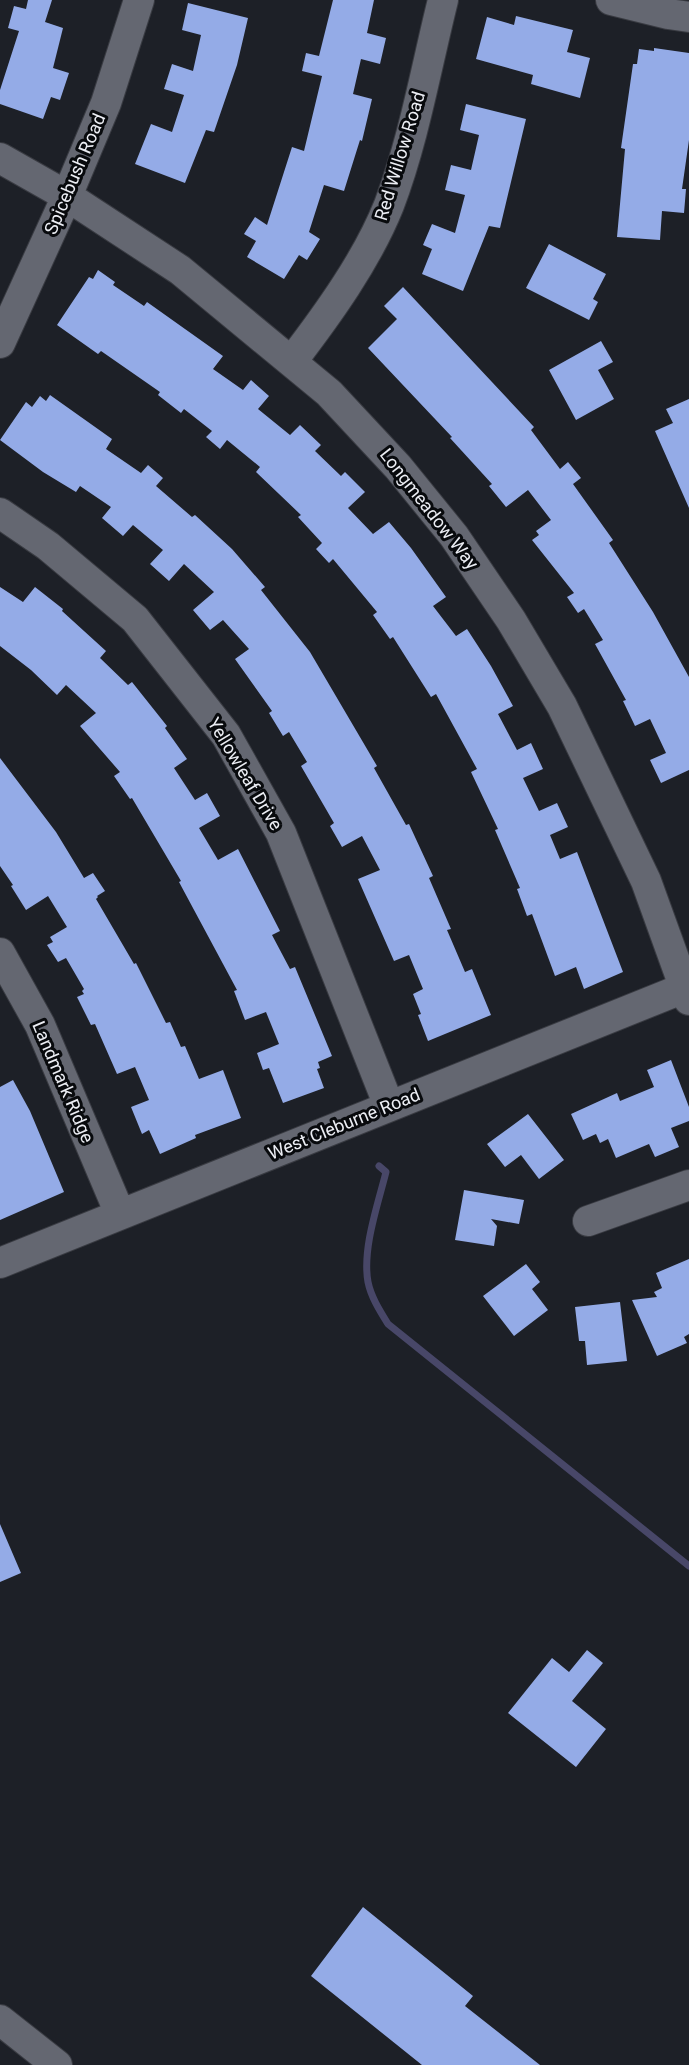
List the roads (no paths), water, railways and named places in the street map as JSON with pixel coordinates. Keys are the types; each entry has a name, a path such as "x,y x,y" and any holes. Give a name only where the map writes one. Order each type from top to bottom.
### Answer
{"street":[{"name":"Spicebush Road","path":"0,343 67,196 106,103 139,0"},
{"name":"Red Willow Road","path":"292,361 322,322 370,245 388,205 409,141 443,0"},
{"path":"611,0 689,17"},
{"name":"Longmeadow Way","path":"0,158 67,196 180,270 329,393 398,467 454,536 511,620 562,706 641,871 687,991"},
{"name":"Yellowleaf Drive","path":"0,513 48,546 135,619 226,735 281,833 389,1106"},
{"name":"Landmark Ridge","path":"0,953 40,1025 120,1214"},
{"name":"West Cleburne Road","path":"0,1263 389,1106 687,991"},
{"path":"588,1221 689,1185"},
{"path":"0,2020 57,2065"}],"waterway":[{"path":"379,1166 386,1172 369,1241 367,1269 371,1293 388,1324 689,1566"}]}
